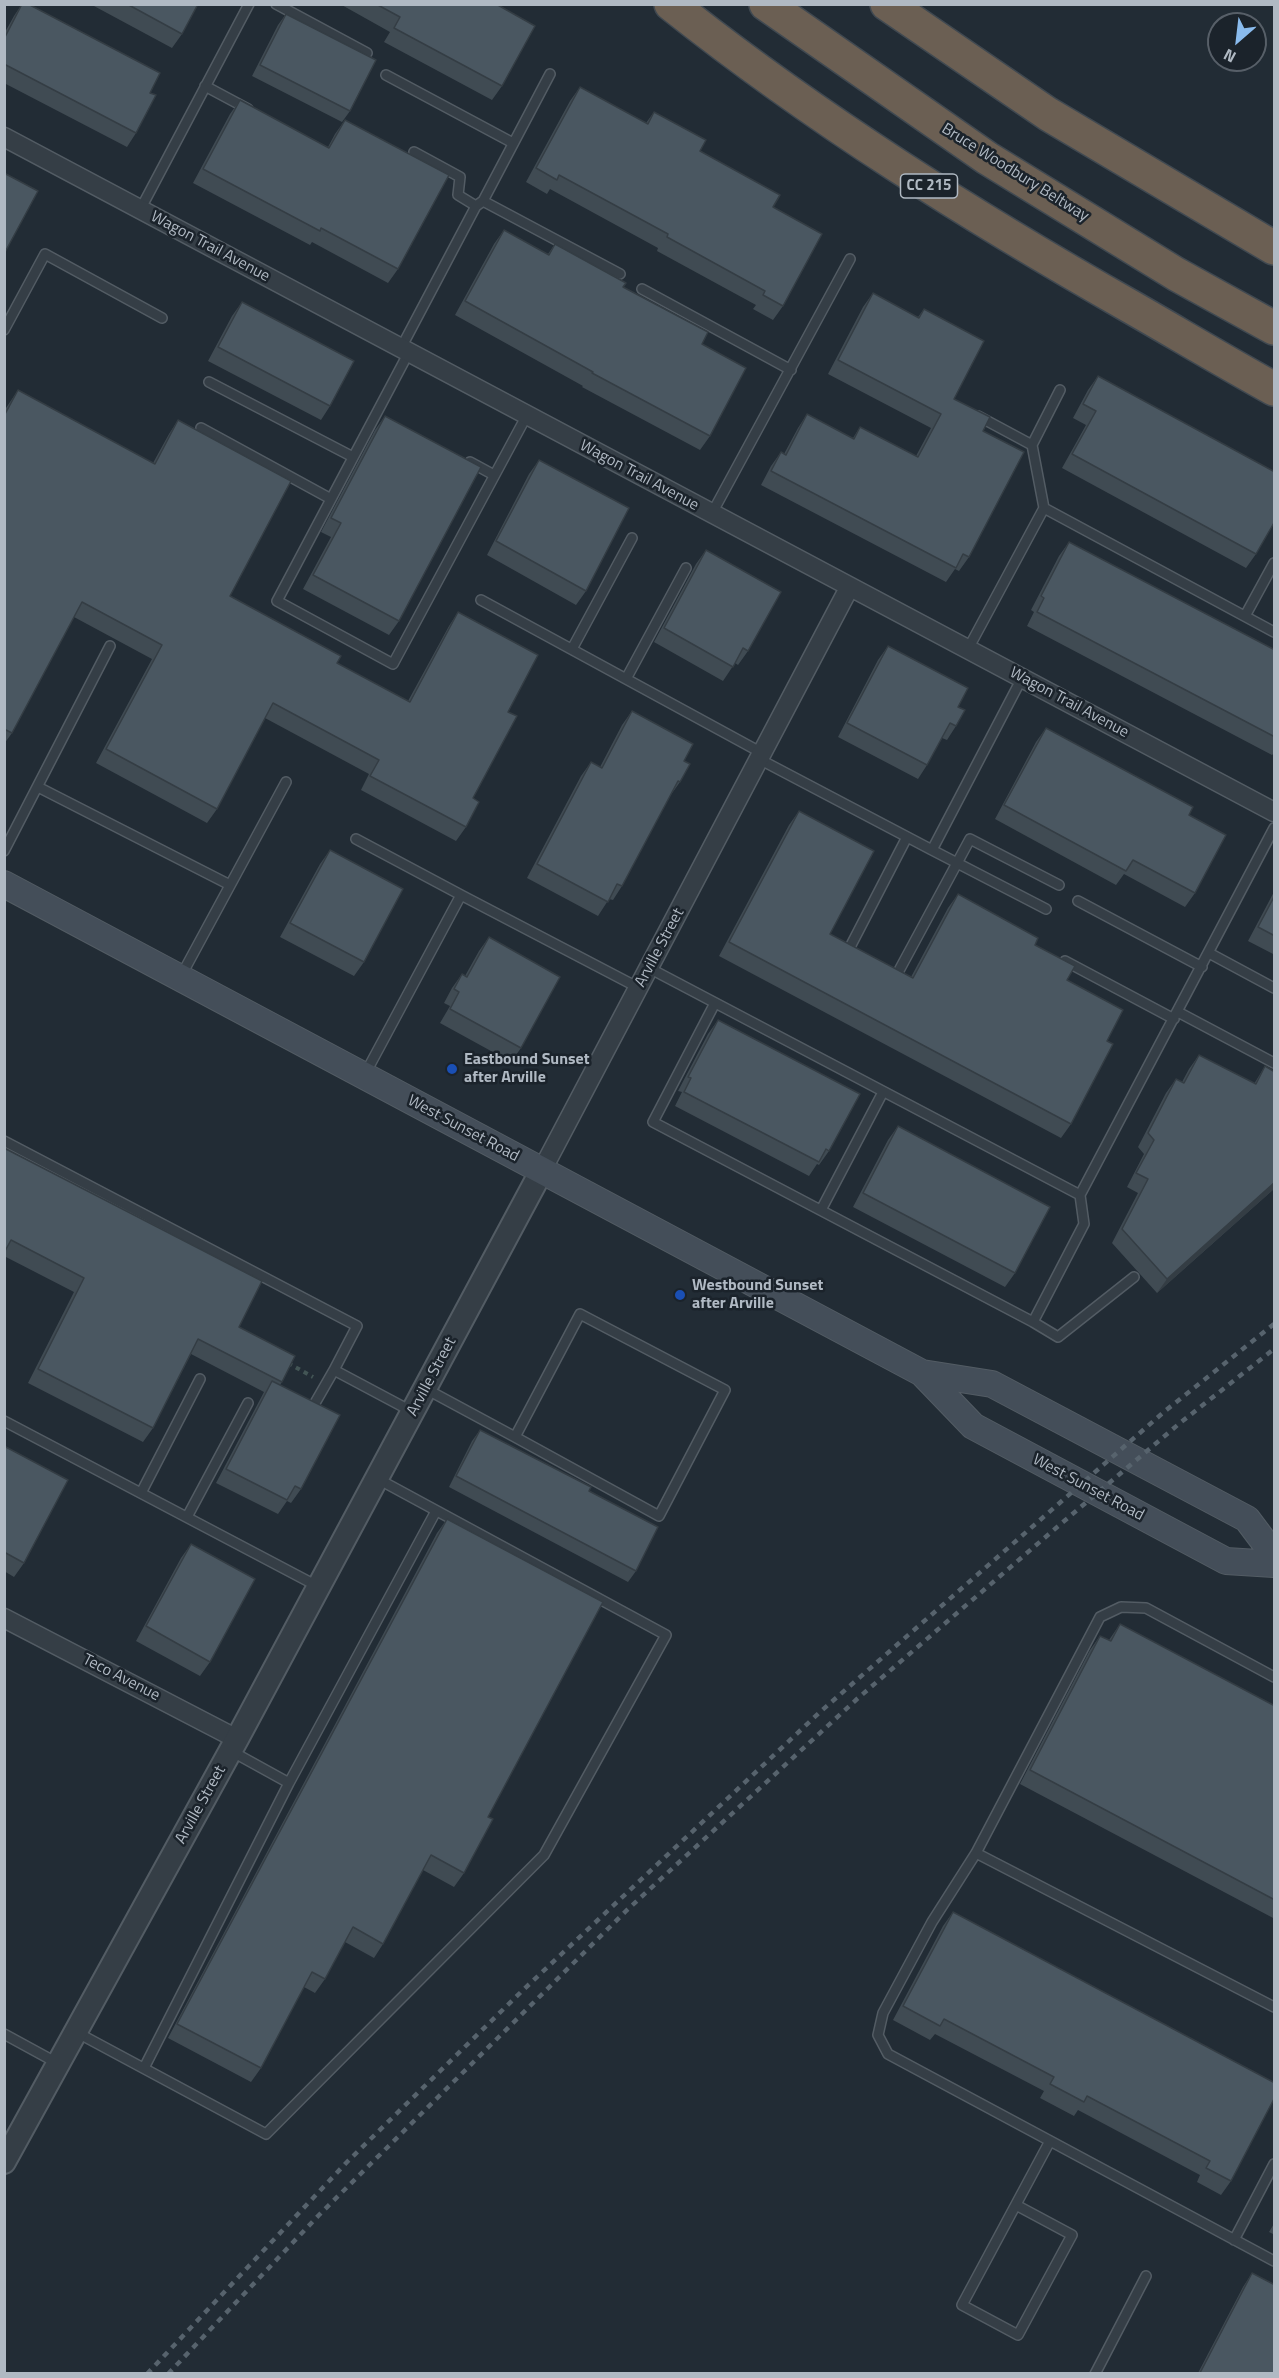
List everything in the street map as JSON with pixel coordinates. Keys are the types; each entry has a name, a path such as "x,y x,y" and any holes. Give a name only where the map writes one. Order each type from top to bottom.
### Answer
{"highway":[{"name":"CC 215","path":"671,4 732,53 946,197 1039,255 1275,389"},
{"name":"Bruce Woodbury Beltway","path":"765,4 987,158 1176,274 1275,328"},
{"path":"887,4 1048,114 1275,248"},
{"path":"1199,346 1275,405"}],"main road":[{"name":"West Sunset Road","path":"4,884 922,1373 973,1426 1226,1561 1275,1564"},
{"name":"West Sunset Road","path":"922,1373 992,1384 1246,1519 1275,1556"}],"street":[{"name":"Wagon Trail Avenue","path":"4,137 711,515 1275,812"},
{"name":"Arville Street","path":"4,2162 378,1479 849,588"},
{"name":"Teco Avenue","path":"4,1618 234,1745"}],"lane":[{"path":"140,210 249,4"},
{"path":"276,4 367,52"},
{"path":"526,415 393,664 277,601 376,412 479,204 550,74"},
{"path":"386,75 513,143"},
{"path":"205,86 257,113"},
{"path":"414,152 460,177 458,195 620,274"},
{"path":"4,330 45,254 162,318"},
{"path":"711,515 850,259"},
{"path":"642,289 791,370"},
{"path":"209,382 353,457"},
{"path":"968,649 1044,508 1032,445 1060,390"},
{"path":"376,412 386,417"},
{"path":"978,416 1032,445"},
{"path":"201,428 331,499"},
{"path":"465,459 494,475"},
{"path":"1044,508 1275,632"},
{"path":"572,649 632,538"},
{"path":"1245,616 1275,563"},
{"path":"626,679 686,568"},
{"path":"481,600 907,837 1046,909"},
{"path":"4,851 110,646"},
{"path":"932,850 1022,678"},
{"path":"180,978 286,782"},
{"path":"38,787 230,885"},
{"path":"1034,1322 1084,1224 1080,1195 1275,828"},
{"path":"848,951 907,837"},
{"path":"895,978 970,838 1059,885"},
{"path":"356,839 639,988"},
{"path":"363,1076 462,895"},
{"path":"1078,901 1202,967"},
{"path":"1209,952 1275,988"},
{"path":"1055,957 1275,1064"},
{"path":"650,968 1080,1195"},
{"path":"715,1003 653,1122 1034,1322 1058,1337 1134,1276"},
{"path":"821,1210 883,1092"},
{"path":"4,1141 357,1326 312,1410"},
{"path":"426,1389 659,1516 725,1390 580,1314 515,1437"},
{"path":"334,1370 413,1412"},
{"path":"141,1493 200,1378"},
{"path":"187,1517 248,1403"},
{"path":"4,1421 319,1587"},
{"path":"76,2032 266,2134 544,1855 666,1635 378,1479"},
{"path":"144,2068 289,1783 436,1511"},
{"path":"1275,1677 1146,1608 1121,1607 1100,1617 976,1852 932,1922 883,2013 878,2035 888,2054 1275,2262"},
{"path":"234,1745 289,1783"},
{"path":"976,1852 1275,2007"},
{"path":"4,2034 58,2064"},
{"path":"1016,2205 1072,2235 1018,2335 962,2305 1050,2141"},
{"path":"1234,2240 1275,2164"},
{"path":"1095,2373 1146,2276"}],"path":[{"path":"279,1359 316,1378"}],"building":[{"path":"22,4 28,4 160,73 150,93 156,95 136,133 4,64 4,39"},
{"path":"127,4 198,4 182,34"},
{"path":"376,4 496,4 535,26 502,86 394,28 400,17"},
{"path":"286,14 376,60 350,111 260,65"},
{"path":"580,87 648,124 654,112 706,140 700,151 780,195 773,207 822,234 783,306 763,295 765,291 667,237 668,234 559,175 557,180 536,168"},
{"path":"240,100 329,148 345,120 449,175 398,269 203,169"},
{"path":"4,173 38,191 4,254"},
{"path":"504,230 549,255 555,244 626,283 623,287 708,332 702,344 746,368 710,436 465,301"},
{"path":"873,293 919,318 924,309 984,341 954,399 990,417 983,431 1024,452 969,557 963,554 956,568 771,471 781,452 786,455 807,414 854,439 860,427 918,457 941,414 838,360"},
{"path":"242,302 354,361 330,406 218,347"},
{"path":"1098,376 1275,472 1275,521 1256,554 1072,454 1096,411 1083,404"},
{"path":"18,390 155,464 178,420 291,481 230,596 341,656 337,663 410,702 458,612 538,655 508,712 517,716 473,798 479,802 466,827 370,776 379,760 273,703 217,809 106,749 162,645 82,602 12,733 4,729 4,416"},
{"path":"385,416 481,467 399,621 313,575 341,523 331,518"},
{"path":"539,460 629,508 586,591 496,541"},
{"path":"1069,542 1275,650 1275,737 1037,612 1044,598 1041,596"},
{"path":"706,550 781,592 748,651 743,648 733,667 664,628"},
{"path":"888,646 968,688 958,707 965,710 956,726 950,723 927,765 847,723"},
{"path":"632,711 693,744 684,761 690,764 680,782 678,781 622,886 617,884 608,902 537,864 591,762 602,768"},
{"path":"1046,728 1193,807 1189,815 1226,835 1195,893 1133,860 1126,871 1004,805"},
{"path":"799,811 874,851 830,934 913,978 958,894 1038,938 1035,945 1075,966 1067,980 1123,1010 1107,1041 1113,1044 1071,1124 729,942"},
{"path":"330,850 403,889 364,962 290,923"},
{"path":"1275,895 1275,936 1258,927"},
{"path":"489,937 560,977 521,1048 450,1009 459,992 454,989 462,974 467,977"},
{"path":"718,1020 860,1094 829,1151 826,1149 819,1162 684,1092 691,1078 688,1077"},
{"path":"1199,1055 1256,1084 1265,1066 1275,1072 1275,1182 1167,1279 1122,1229 1148,1179 1136,1173 1154,1140 1148,1133 1176,1079 1184,1083"},
{"path":"898,1126 1050,1207 1015,1273 863,1193"},
{"path":"4,1148 262,1281 239,1327 295,1356 282,1382 198,1339 153,1428 38,1369 84,1278 11,1240 4,1253"},
{"path":"272,1381 340,1415 301,1489 295,1486 287,1500 226,1469"},
{"path":"480,1430 591,1487 589,1491 658,1527 636,1571 456,1476"},
{"path":"4,1446 68,1480 24,1563 4,1552"},
{"path":"447,1519 603,1602 488,1817 493,1819 464,1873 431,1855 383,1944 353,1927 325,1979 312,1972 261,2068 177,2024"},
{"path":"191,1544 255,1579 210,1662 146,1626"},
{"path":"1120,1624 1275,1706 1275,1900 1030,1770 1100,1636 1111,1641"},
{"path":"953,1912 1275,2083 1275,2097 1231,2181 1206,2168 1210,2161 1087,2096 1084,2102 1050,2084 1054,2077 944,2019 940,2026 903,2006"},
{"path":"1252,2273 1275,2285 1275,2373 1200,2373"}],"railway":[{"path":"147,2374 347,2162 522,1991 820,1712 1165,1411 1274,1324"},
{"path":"168,2374 319,2215 627,1910 857,1699 1180,1423 1274,1349"}],"place":[{"name":"Eastbound Sunset after Arville","path":"452,1069"},
{"name":"Westbound Sunset after Arville","path":"680,1295"}]}
